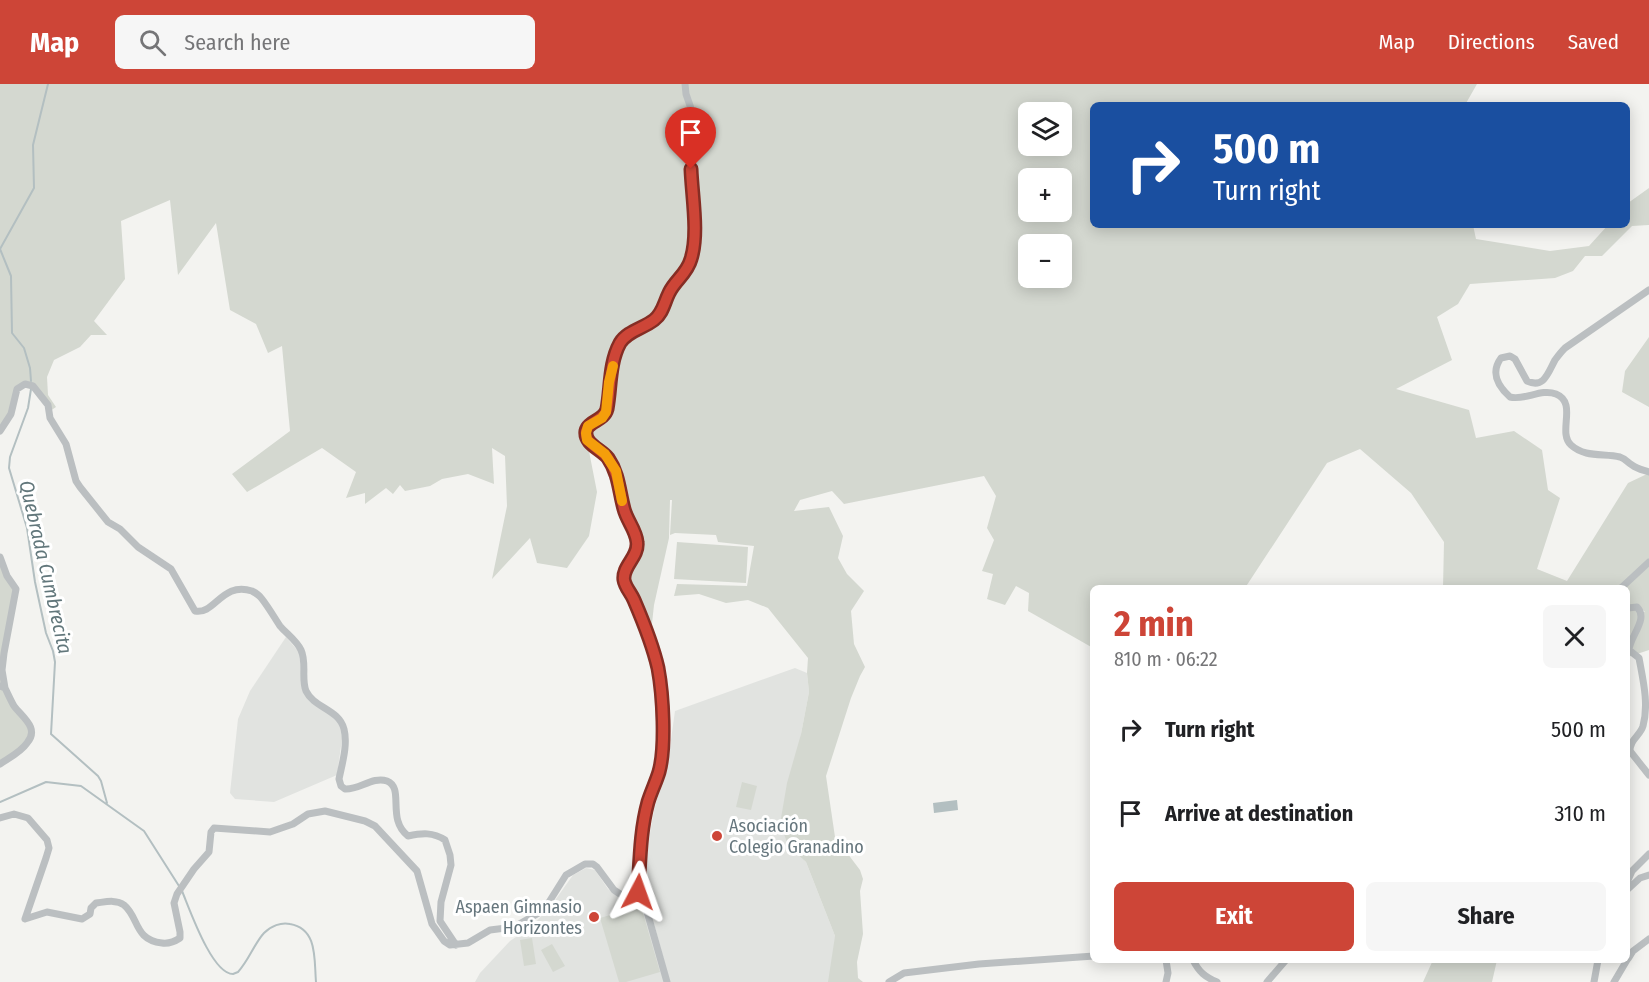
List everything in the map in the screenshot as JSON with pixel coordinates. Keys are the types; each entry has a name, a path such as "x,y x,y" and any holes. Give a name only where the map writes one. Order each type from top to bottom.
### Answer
{"street":[{"path":"667,982 644,901 638,892 644,824 663,749 658,668 634,600 624,581 626,570 636,554 638,544 636,534 624,510 616,471 605,454 587,440 586,433 588,426 602,418 606,412 609,382 621,341 654,320 662,312 670,291 688,269 692,257 694,242 691,169 698,129 686,94 685,84"},
{"path":"1649,290 1565,348 1556,358 1549,374 1541,382 1536,384 1527,381 1515,359 1510,356 1501,358 1495,371 1497,381 1510,397 1520,398 1549,392 1560,396 1567,406 1567,440 1573,446 1593,455 1617,456 1649,472"},
{"path":"0,431 11,414 17,389 25,384 33,386 48,405 50,418 66,444 76,481 80,487 108,522 138,547 171,569 195,611 206,610 231,590 241,589 257,593 280,626 301,649 305,688 310,696 337,716 344,727 345,738 339,779 341,786 345,789 352,789 377,780 386,781 393,785 396,792 396,815 402,831 408,836 424,833 445,840 451,865 441,903 440,921 456,945"},
{"path":"0,557 7,576 16,589 4,653 3,687 32,729 31,737 26,745 0,764"},
{"path":"1624,585 1649,562"},
{"path":"1630,608 1638,607 1642,611 1643,621 1632,637 1630,646"},
{"path":"1630,652 1639,658 1642,682 1647,696 1643,728 1631,742 1630,751 1649,775"},
{"path":"0,818 14,814 28,818 47,840 49,848 25,919 47,912 82,919 90,914 91,908 96,903 117,902 125,906 143,935 159,943 174,942 180,938 174,903 177,894 194,869 209,852 214,828 270,832 293,824 315,812 365,821 381,831 417,871 432,924 444,941 456,945 468,944 490,930 514,927 544,910 566,875 585,864 593,864 597,867 614,890 620,894 638,892"},
{"path":"1630,876 1649,854"},
{"path":"1630,887 1640,878 1649,875"},
{"path":"1630,956 1649,939"},
{"path":"889,982 904,973 979,964 1090,956"},
{"path":"1166,963 1167,982"},
{"path":"1194,963 1205,977 1217,982"},
{"path":"1267,982 1283,963"},
{"path":"1594,982 1597,963"},
{"path":"1614,982 1625,963"}],"shaded area":[{"path":"0,84 1477,84 1467,102 1090,102 1090,228 1474,228 1476,239 1550,251 1589,246 1605,228 1630,228 1602,256 1585,256 1573,271 1555,278 1470,284 1458,304 1437,317 1452,360 1396,389 1469,410 1476,438 1514,431 1542,450 1548,490 1560,498 1537,569 1567,581 1628,483 1647,474 1649,474 1649,558 1642,568 1622,585 1443,585 1444,542 1411,493 1360,449 1327,463 1247,585 1090,585 1090,646 1028,611 1029,593 1016,586 1005,605 987,599 993,574 982,571 994,540 987,528 996,496 984,476 844,504 832,491 800,500 794,511 829,507 843,536 838,558 847,574 864,591 851,611 854,644 865,667 851,698 826,776 835,837 860,870 863,879 860,891 863,934 857,962 858,978 863,982 828,982 835,936 806,862 789,847 780,824 787,783 801,734 809,692 808,658 768,608 748,600 726,603 699,594 674,596 677,584 747,586 754,546 718,542 716,535 675,533 670,535 672,500 670,500 669,538 654,605 650,642 624,581 638,544 610,461 587,441 597,492 589,536 567,568 537,563 530,538 492,579 507,506 505,456 492,448 494,484 468,474 442,479 430,486 405,491 400,485 393,494 386,488 365,504 365,493 346,498 356,472 322,448 247,492 232,474 290,431 282,346 268,353 256,324 230,310 216,223 178,275 170,200 121,221 125,279 94,321 107,335 91,335 80,347 54,360 47,377 48,395 56,407 50,411 33,386 21,386 11,414 0,431"},
{"path":"1649,188 1649,225 1630,228 1630,202"},
{"path":"1649,337 1649,407 1622,392 1625,371"},
{"path":"677,542 748,547 746,583 674,579"},
{"path":"0,557 14,586 4,653 5,688 27,720 31,737 0,764"},
{"path":"1649,566 1649,650 1630,656 1630,610 1645,612 1638,605 1630,605 1628,585"},
{"path":"286,637 299,652 303,689 335,718 342,728 337,775 274,802 235,799 230,793 238,719 250,691"},
{"name":"Asociación Colegio Granadino","path":"795,668 807,673 809,692 801,734 789,847 806,862 835,936 834,982 670,982 648,902 641,885 654,810 669,754 675,711"},
{"path":"742,782 757,786 751,810 736,807"},
{"path":"957,800 958,810 934,813 933,803"},
{"name":"Aspaen Gimnasio Horizontes","path":"586,868 595,870 608,889 621,898 636,895 644,907 665,982 475,982 480,973 510,941 531,927 551,906 573,875"},
{"path":"641,906 660,972 619,982 600,918"},
{"path":"532,938 536,964 524,966 520,940"},
{"path":"552,944 565,966 553,972 541,950"},
{"path":"1432,963 1496,963 1492,982 1423,982"}],"waterway":[{"name":"Quebrada Cumbrecita","path":"31,381 24,348 12,333 11,276 0,249 34,188 33,145 48,84"},
{"name":"Quebrada Cumbrecita","path":"31,389 28,408 10,457 9,468 27,528 35,582 55,662 51,734 98,776 107,803"},
{"name":"Quebrada Cumbrecita","path":"0,802 46,782 81,786 144,831 179,886"},
{"path":"182,891 203,940 217,964 225,971 233,974 238,972 257,942 270,928 290,924 299,927 310,938 313,946 316,982"}],"slow traffic":[{"path":"613,366 606,412 602,418 588,426 586,433 587,440 605,454 616,471 622,501"}],"place":[{"name":"Asociación Colegio Granadino","path":"717,836"},
{"name":"Aspaen Gimnasio Horizontes","path":"594,917"}],"route":[{"path":"638,892 642,835 648,802 659,771 663,749 661,691 658,668 650,642 624,581 626,570 636,554 638,544 636,534 624,510 616,471 605,454 587,440 586,433 588,426 602,418 606,412 609,382 621,341 654,320 662,312 670,291 688,269 694,242 691,169"}]}
